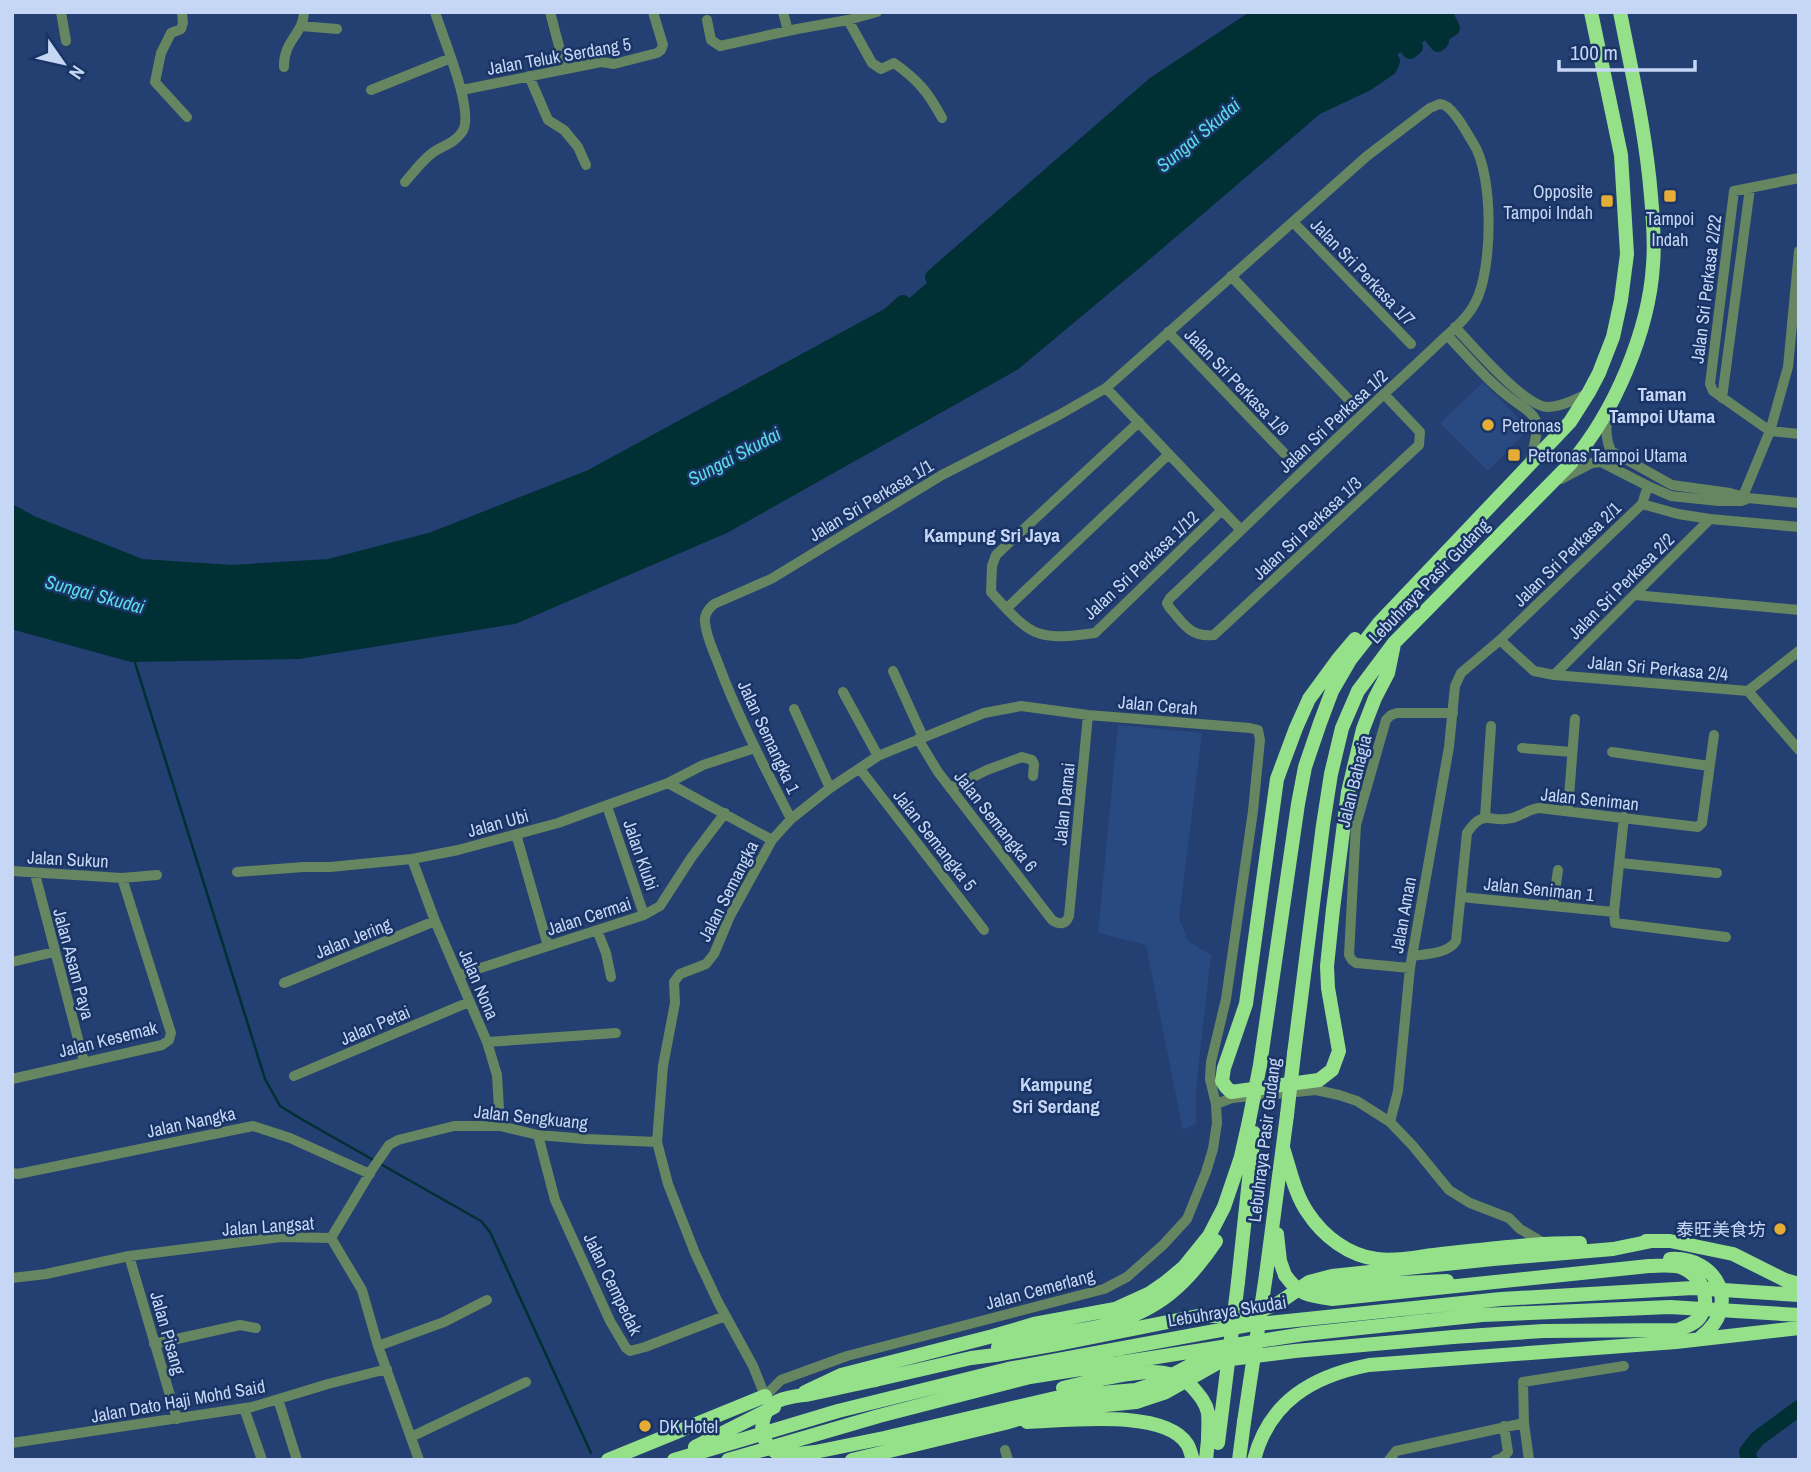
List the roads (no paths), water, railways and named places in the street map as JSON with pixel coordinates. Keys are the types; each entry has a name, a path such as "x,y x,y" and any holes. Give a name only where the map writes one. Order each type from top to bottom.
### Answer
{"highway":[{"name":"Lebuhraya Pasir Gudang","path":"1216,1460 1213,1442 1238,1282 1252,1120 1305,767 1332,691 1350,660 1378,623 1570,422 1599,373 1613,337 1627,254 1621,155 1591,12"},
{"name":"Lebuhraya Pasir Gudang","path":"1239,1460 1283,1148 1323,825 1342,729 1358,691 1394,643 1587,445 1609,407 1635,349 1645,311 1654,260 1653,215 1647,151 1620,12"},
{"path":"1378,623 1357,636 1309,699 1277,779 1247,1004 1224,1068 1222,1081 1231,1092 1319,1080 1332,1070 1339,1051 1328,988 1328,966 1348,792 1363,729 1388,673 1394,643"},
{"path":"671,1460 841,1375 1034,1324 1115,1309 1150,1293 1184,1267 1209,1236 1224,1207 1252,1120"},
{"path":"1283,1148 1308,1214 1327,1235 1358,1254 1377,1259 1405,1258 1544,1243 1614,1244 1670,1241 1733,1254 1785,1280 1799,1284"},
{"path":"1238,1345 1208,1355 1157,1383 1136,1390 1065,1396 873,1440 780,1455 767,1444 763,1435 762,1420 772,1404 789,1397 995,1355 1108,1325 1155,1304 1174,1292 1192,1275 1217,1240 1236,1192 1242,1154"},
{"path":"852,1460 1046,1411 1136,1402 1166,1392 1223,1360 1296,1351 1543,1331 1678,1330 1693,1324 1701,1316 1705,1301 1705,1291 1697,1278 1682,1268 1649,1266 1332,1299 1301,1293 1285,1275 1280,1261 1275,1205"},
{"path":"1057,1339 1198,1316 1217,1317 1258,1312 1280,1302 1309,1282 1332,1276 1613,1249 1653,1241"},
{"path":"1248,1325 1286,1309 1311,1292 1330,1286 1453,1281 1675,1258 1700,1263 1708,1270 1720,1288 1721,1300 1719,1316 1713,1327 1703,1336 1466,1354 1369,1365 1334,1374 1311,1384 1293,1396 1278,1411 1257,1448 1254,1460"},
{"name":"Lebuhraya Skudai","path":"671,1460 838,1411 1008,1369 1248,1325 1501,1299 1679,1289 1799,1295"},
{"name":"Lebuhraya Skudai","path":"728,1460 878,1416 1030,1377 1304,1334 1482,1315 1670,1307 1799,1315"},
{"path":"1369,1365 1676,1342 1799,1328"},
{"path":"790,1455 980,1406 1100,1379 1165,1372 1180,1376 1204,1402 1213,1442 1206,1460"},
{"path":"758,1415 765,1396"},
{"path":"608,1460 765,1396"},
{"path":"1005,1423 1133,1419 1154,1423 1172,1430 1186,1443 1193,1460"}],"street":[{"path":"61,12 66,41"},
{"path":"182,12 181,29 172,33 161,53 155,82 187,117"},
{"path":"284,67 285,51 301,26 304,12"},
{"path":"405,183 432,153 452,143 464,130 462,90 435,12"},
{"path":"550,12 565,69"},
{"name":"Jalan Teluk Serdang 5","path":"462,90 601,62 614,64 657,53 662,50 663,45 653,12"},
{"path":"783,12 788,32"},
{"path":"708,20 711,40 720,46 871,13"},
{"path":"848,20 872,63 881,69 894,63 915,78 942,118"},
{"path":"301,26 338,29"},
{"path":"371,90 451,58"},
{"path":"529,76 548,120 564,130 578,146 586,165"},
{"name":"Jalan Sri Perkasa 1/2","path":"1167,603 1455,327 1474,306 1482,288 1488,224 1483,168 1476,148 1450,108 1440,104 1430,108 1367,156 1293,222"},
{"path":"1798,181 1750,188 1722,398 1770,431 1799,433"},
{"name":"Jalan Sri Perkasa 2/22","path":"1722,398 1713,391 1710,384 1734,191 1750,188"},
{"name":"Jalan Sri Perkasa 1/1","path":"720,668 704,621 707,610 714,604 771,579 942,475 1106,388 1293,222"},
{"name":"Jalan Sri Perkasa 1/7","path":"1293,222 1411,344"},
{"path":"1744,498 1793,368 1799,251"},
{"path":"1231,276 1352,402"},
{"path":"1455,327 1501,376 1537,405 1554,406 1589,392"},
{"name":"Jalan Sri Perkasa 1/9","path":"1168,332 1284,453"},
{"path":"1447,335 1501,392 1533,415 1536,433 1530,466"},
{"path":"1106,388 1241,530"},
{"name":"Jalan Sri Perkasa 1/3","path":"1167,603 1187,629 1204,636 1214,635 1419,445 1420,432 1384,394"},
{"path":"1609,407 1606,433 1611,451 1672,485 1744,498"},
{"name":"Jalan Sri Perkasa 1/12","path":"1139,422 996,555 992,566 991,593 1028,628 1039,634 1066,636 1095,633 1222,510"},
{"path":"1007,608 1168,454"},
{"path":"1551,483 1592,463 1601,462 1671,496 1799,503"},
{"name":"Jalan Sri Perkasa 2/1","path":"1455,686 1461,673 1500,640 1642,504 1648,486"},
{"name":"Jalan Sri Perkasa 2/2","path":"1642,504 1710,519 1799,527"},
{"name":"Jalan Sri Perkasa 2/2","path":"1554,675 1710,519"},
{"path":"1634,596 1799,610"},
{"name":"Jalan Sri Perkasa 2/4","path":"1500,640 1534,671 1554,675 1748,691 1799,750"},
{"path":"1748,691 1799,651"},
{"name":"Jalan Semangka 1","path":"720,668 755,748 791,819"},
{"name":"Jalan Semangka 6","path":"893,671 920,738 938,772 1052,920"},
{"name":"Jalan Aman","path":"1390,1122 1398,1091 1410,962 1450,747 1455,686"},
{"path":"843,692 878,756"},
{"name":"Jalan Semangka","path":"765,1396 695,1253 668,1184 657,1142 663,1066 675,1003 674,982 680,974 706,964 714,954 730,916 772,840 791,819 830,788 878,756 984,713 1021,706 1055,710"},
{"path":"794,709 830,788"},
{"name":"Jalan Cerah","path":"1055,710 1258,730"},
{"name":"Jalan Bahagia","path":"1410,962 1356,963 1349,955 1356,825 1386,720 1397,713 1453,713"},
{"name":"Jalan Damai","path":"1052,920 1058,924 1063,923 1069,916 1088,715"},
{"path":"1568,810 1574,719"},
{"path":"1410,962 1448,950 1456,941 1467,833 1474,823 1485,817 1491,726"},
{"name":"Jalan Cemerlang","path":"765,1396 780,1380 847,1356 1104,1289 1126,1277 1163,1245 1187,1219 1206,1172 1217,1123 1210,1079 1211,1062 1226,999 1253,811 1260,740 1258,730"},
{"name":"Jalan Seniman","path":"1485,817 1513,818 1539,808 1698,827 1714,735"},
{"name":"Jalan Ubi","path":"237,872 412,859 458,850 558,823 668,783 703,765 755,748"},
{"path":"1522,748 1572,752"},
{"path":"1612,752 1709,766"},
{"path":"950,788 1022,757 1032,760 1033,776"},
{"name":"Jalan Semangka 5","path":"860,769 985,930"},
{"path":"668,783 772,840"},
{"name":"Jalan Klubi","path":"607,806 644,915"},
{"name":"Jalan Cermai","path":"459,975 644,915 660,906 725,813"},
{"path":"1624,817 1614,921 1726,937"},
{"path":"516,834 548,946"},
{"name":"Jalan Nona","path":"412,859 435,921 487,1042 497,1075 500,1126"},
{"path":"1621,863 1717,873"},
{"path":"1553,906 1558,870"},
{"name":"Jalan Sukun","path":"12,872 122,878 157,874"},
{"name":"Jalan Asam Paya","path":"35,874 84,1062"},
{"name":"Jalan Kesemak","path":"12,1079 162,1045 169,1040 172,1033 122,878"},
{"name":"Jalan Seniman 1","path":"1461,897 1614,912"},
{"name":"Jalan Jering","path":"284,983 435,921"},
{"path":"597,930 611,977"},
{"path":"12,962 54,952"},
{"name":"Jalan Petai","path":"294,1076 469,1002"},
{"path":"487,1042 616,1033"},
{"path":"1216,1104 1232,1098 1316,1090 1357,1101 1390,1122 1449,1190 1470,1203 1509,1218 1520,1229 1544,1243"},
{"name":"Jalan Nangka","path":"12,1173 18,1174 253,1126 371,1171"},
{"name":"Jalan Sengkuang","path":"331,1238 371,1171 389,1145 398,1140 454,1126 500,1126 538,1135 657,1142"},
{"name":"Jalan Cempedak","path":"538,1135 555,1200 610,1321 629,1351 725,1315"},
{"name":"Jalan Langsat","path":"12,1278 46,1274 129,1256 281,1237 331,1238 362,1290 378,1346 419,1460"},
{"name":"Jalan Pisang","path":"129,1256 177,1419"},
{"path":"378,1346 444,1322 487,1300"},
{"path":"154,1344 240,1325 256,1328"},
{"path":"1529,1460 1524,1423 1523,1381 1624,1366"},
{"name":"Jalan Dato Haji Mohd Said","path":"12,1443 244,1408 387,1369"},
{"path":"411,1437 526,1382"},
{"path":"278,1399 297,1460"},
{"path":"244,1408 262,1460"},
{"path":"1389,1460 1396,1451 1524,1423"},
{"path":"1496,1460 1508,1452 1504,1426"}],"water":[{"name":"Sungai Skudai","path":"1264,12 1444,12 1452,28 1439,37 1441,41 1438,44 1427,30 1417,36 1414,32 1408,37 1415,47 1410,51 1402,41 1389,51 1388,56 1392,61 1389,68 1367,83 1316,107 1013,363 724,526 514,616 298,651 132,654 12,621 12,513 32,524 141,567 232,573 329,567 433,540 590,478 890,315 1154,85"}],"waterway":[{"path":"933,277 1154,85 1264,12"},
{"path":"12,621 132,654 298,651 514,616 723,526 1013,363 1316,107 1367,83 1389,68 1392,61 1388,56 1389,51 1402,41 1410,51 1415,47 1408,37 1415,32 1417,36 1427,30 1438,44 1441,41 1439,37 1452,28 1444,12"},
{"path":"12,513 32,524 141,567 232,573 329,567 433,540 590,478 890,315 903,303"},
{"path":"132,653 265,1079 280,1106 481,1221 490,1232 591,1453"},
{"path":"1750,1460 1747,1452 1757,1439 1799,1408"}],"place":[{"name":"Tampoi Indah","path":"1670,196"},
{"name":"Opposite Tampoi Indah","path":"1607,201"},
{"name":"Petronas","path":"1488,425"},
{"name":"Petronas Tampoi Utama","path":"1514,455"},
{"name":"泰旺美食坊","path":"1780,1229"},
{"name":"DK Hotel","path":"645,1426"}],"district":[{"name":"Taman Tampoi Utama","path":"1662,405"},
{"name":"Kampung Sri Jaya","path":"992,535"},
{"name":"Kampung Sri Serdang","path":"1056,1095"}]}
